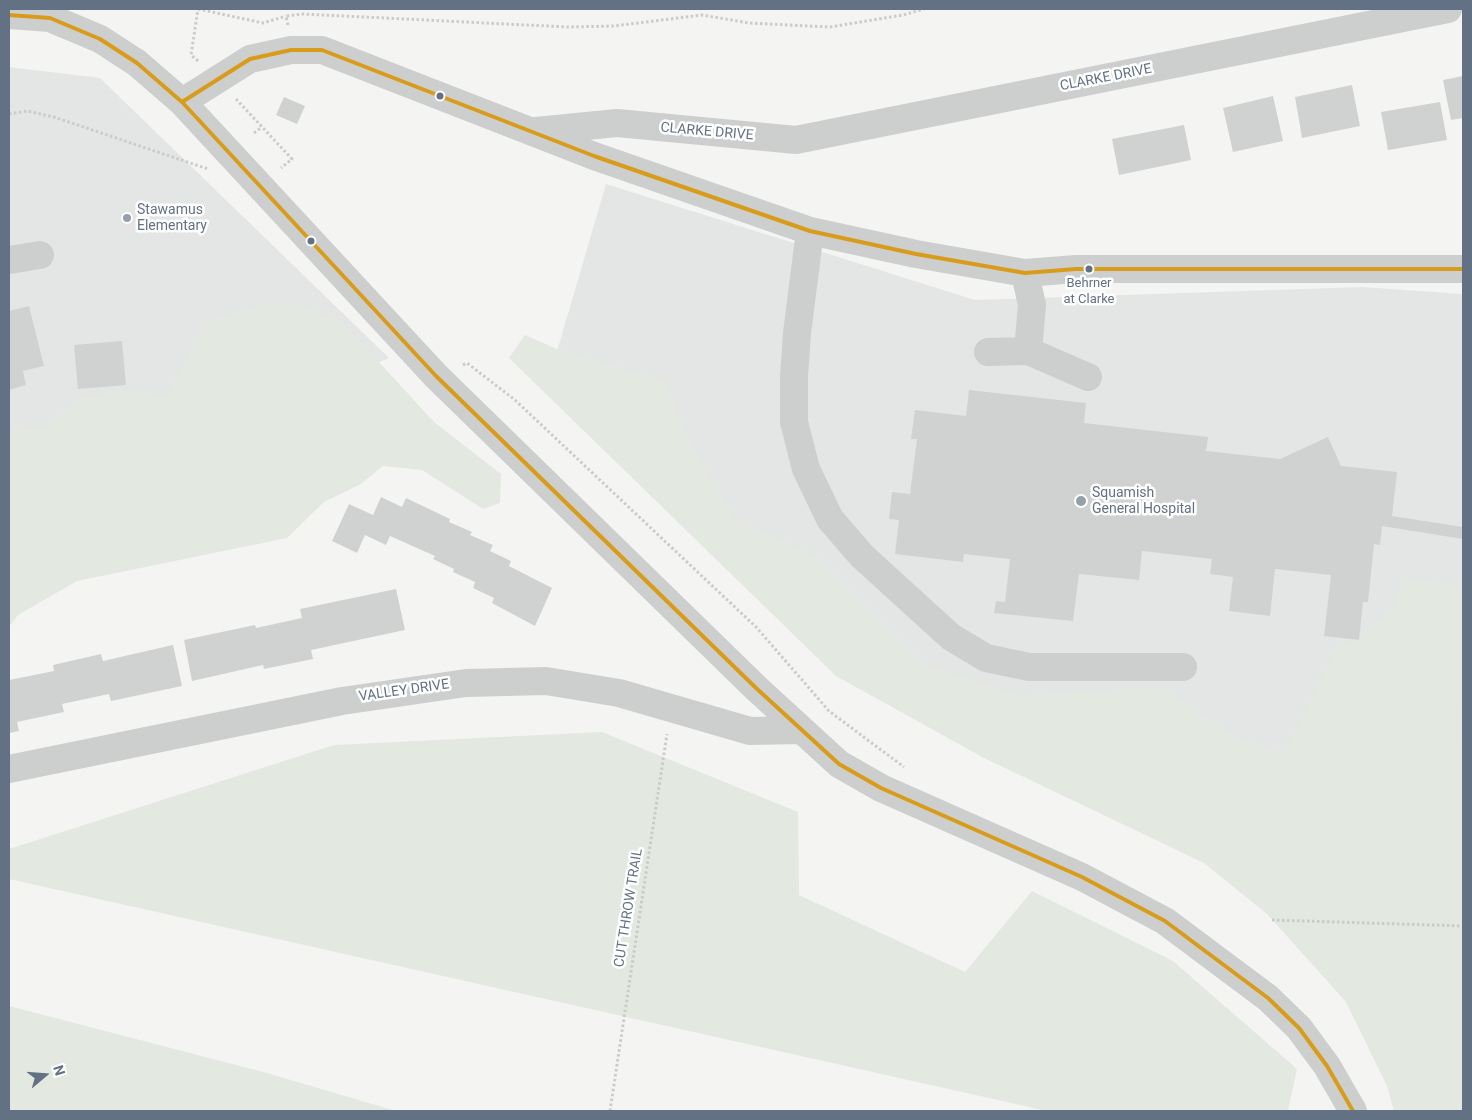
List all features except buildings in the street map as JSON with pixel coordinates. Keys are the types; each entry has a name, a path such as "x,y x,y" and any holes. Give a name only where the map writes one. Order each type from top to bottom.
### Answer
{"street":[{"name":"CLARKE DRIVE","path":"182,102 250,59 291,50 322,50 529,131 617,123 796,140 1446,9"},
{"path":"9,15 50,18 100,39 137,63 182,102 436,376 801,730 840,764 881,788 1082,877 1165,921 1268,998 1299,1028 1328,1066 1353,1111"},
{"path":"529,131 594,156 810,231 916,254 1025,273 1076,269 1463,269"},
{"path":"810,231 797,333 794,422 806,469 830,519 856,548 951,637 986,658 1029,667 1183,667"},
{"path":"9,260 40,255"},
{"path":"1025,273 1032,305 1028,350"},
{"path":"988,352 1028,350 1088,377"},
{"name":"VALLEY DRIVE","path":"9,769 342,700 466,683 546,681 619,692 750,731 801,730"}],"path":[{"path":"191,54 198,9 263,23 286,16 322,14 567,27 614,26 702,15 749,23 830,27 903,15 924,9"},
{"path":"286,16 291,50"},
{"path":"242,104 292,160 259,186"},
{"path":"9,114 26,111 54,117 206,170 216,167"},
{"path":"254,133 262,127"},
{"path":"436,376 467,363 515,400 756,628 830,711 910,771"},
{"name":"CUT THROW TRAIL","path":"610,1111 671,708"},
{"path":"1272,920 1463,926"}],"shaded area":[{"name":"Stawamus Elementary","path":"9,67 100,78 389,358 9,516"},
{"name":"Squamish General Hospital","path":"606,184 975,300 1362,287 1463,294 1463,839 1068,751 846,631 551,372"},
{"path":"260,305 303,305 344,324 434,422 501,474 500,503 483,509 422,470 383,466 361,484 324,502 287,538 77,581 18,615 9,627 9,432 48,425 81,398 124,390 165,397 208,321"},
{"path":"525,335 557,349 665,381 694,450 737,521 815,556 923,664 1019,696 1161,687 1231,735 1283,754 1335,651 1391,613 1403,577 1463,587 1463,681 1460,739 1463,740 1463,1111 1394,1111 1387,1086 1346,1002 1267,914 1204,863 984,758 836,676 509,358"},
{"path":"602,732 798,812 799,895 965,972 1032,891 1173,961 1297,1069 1288,1111 1047,1111 9,879 9,849 334,745"},
{"path":"9,1006 267,1073 396,1111 9,1111"}],"transit line":[{"path":"9,15 50,18 100,39 137,63 182,102 436,376 756,688 839,764 881,788 1082,877 1165,921 1268,998 1299,1028 1327,1066 1353,1111"},
{"path":"182,102 250,59 291,50 322,50 594,156 810,231 916,254 1025,273 1076,269 1463,269"}],"place":[{"name":"Stawamus Elementary","path":"127,218"},
{"name":"Behrner at Clarke","path":"1089,269"},
{"name":"Squamish General Hospital","path":"1081,501"}]}
